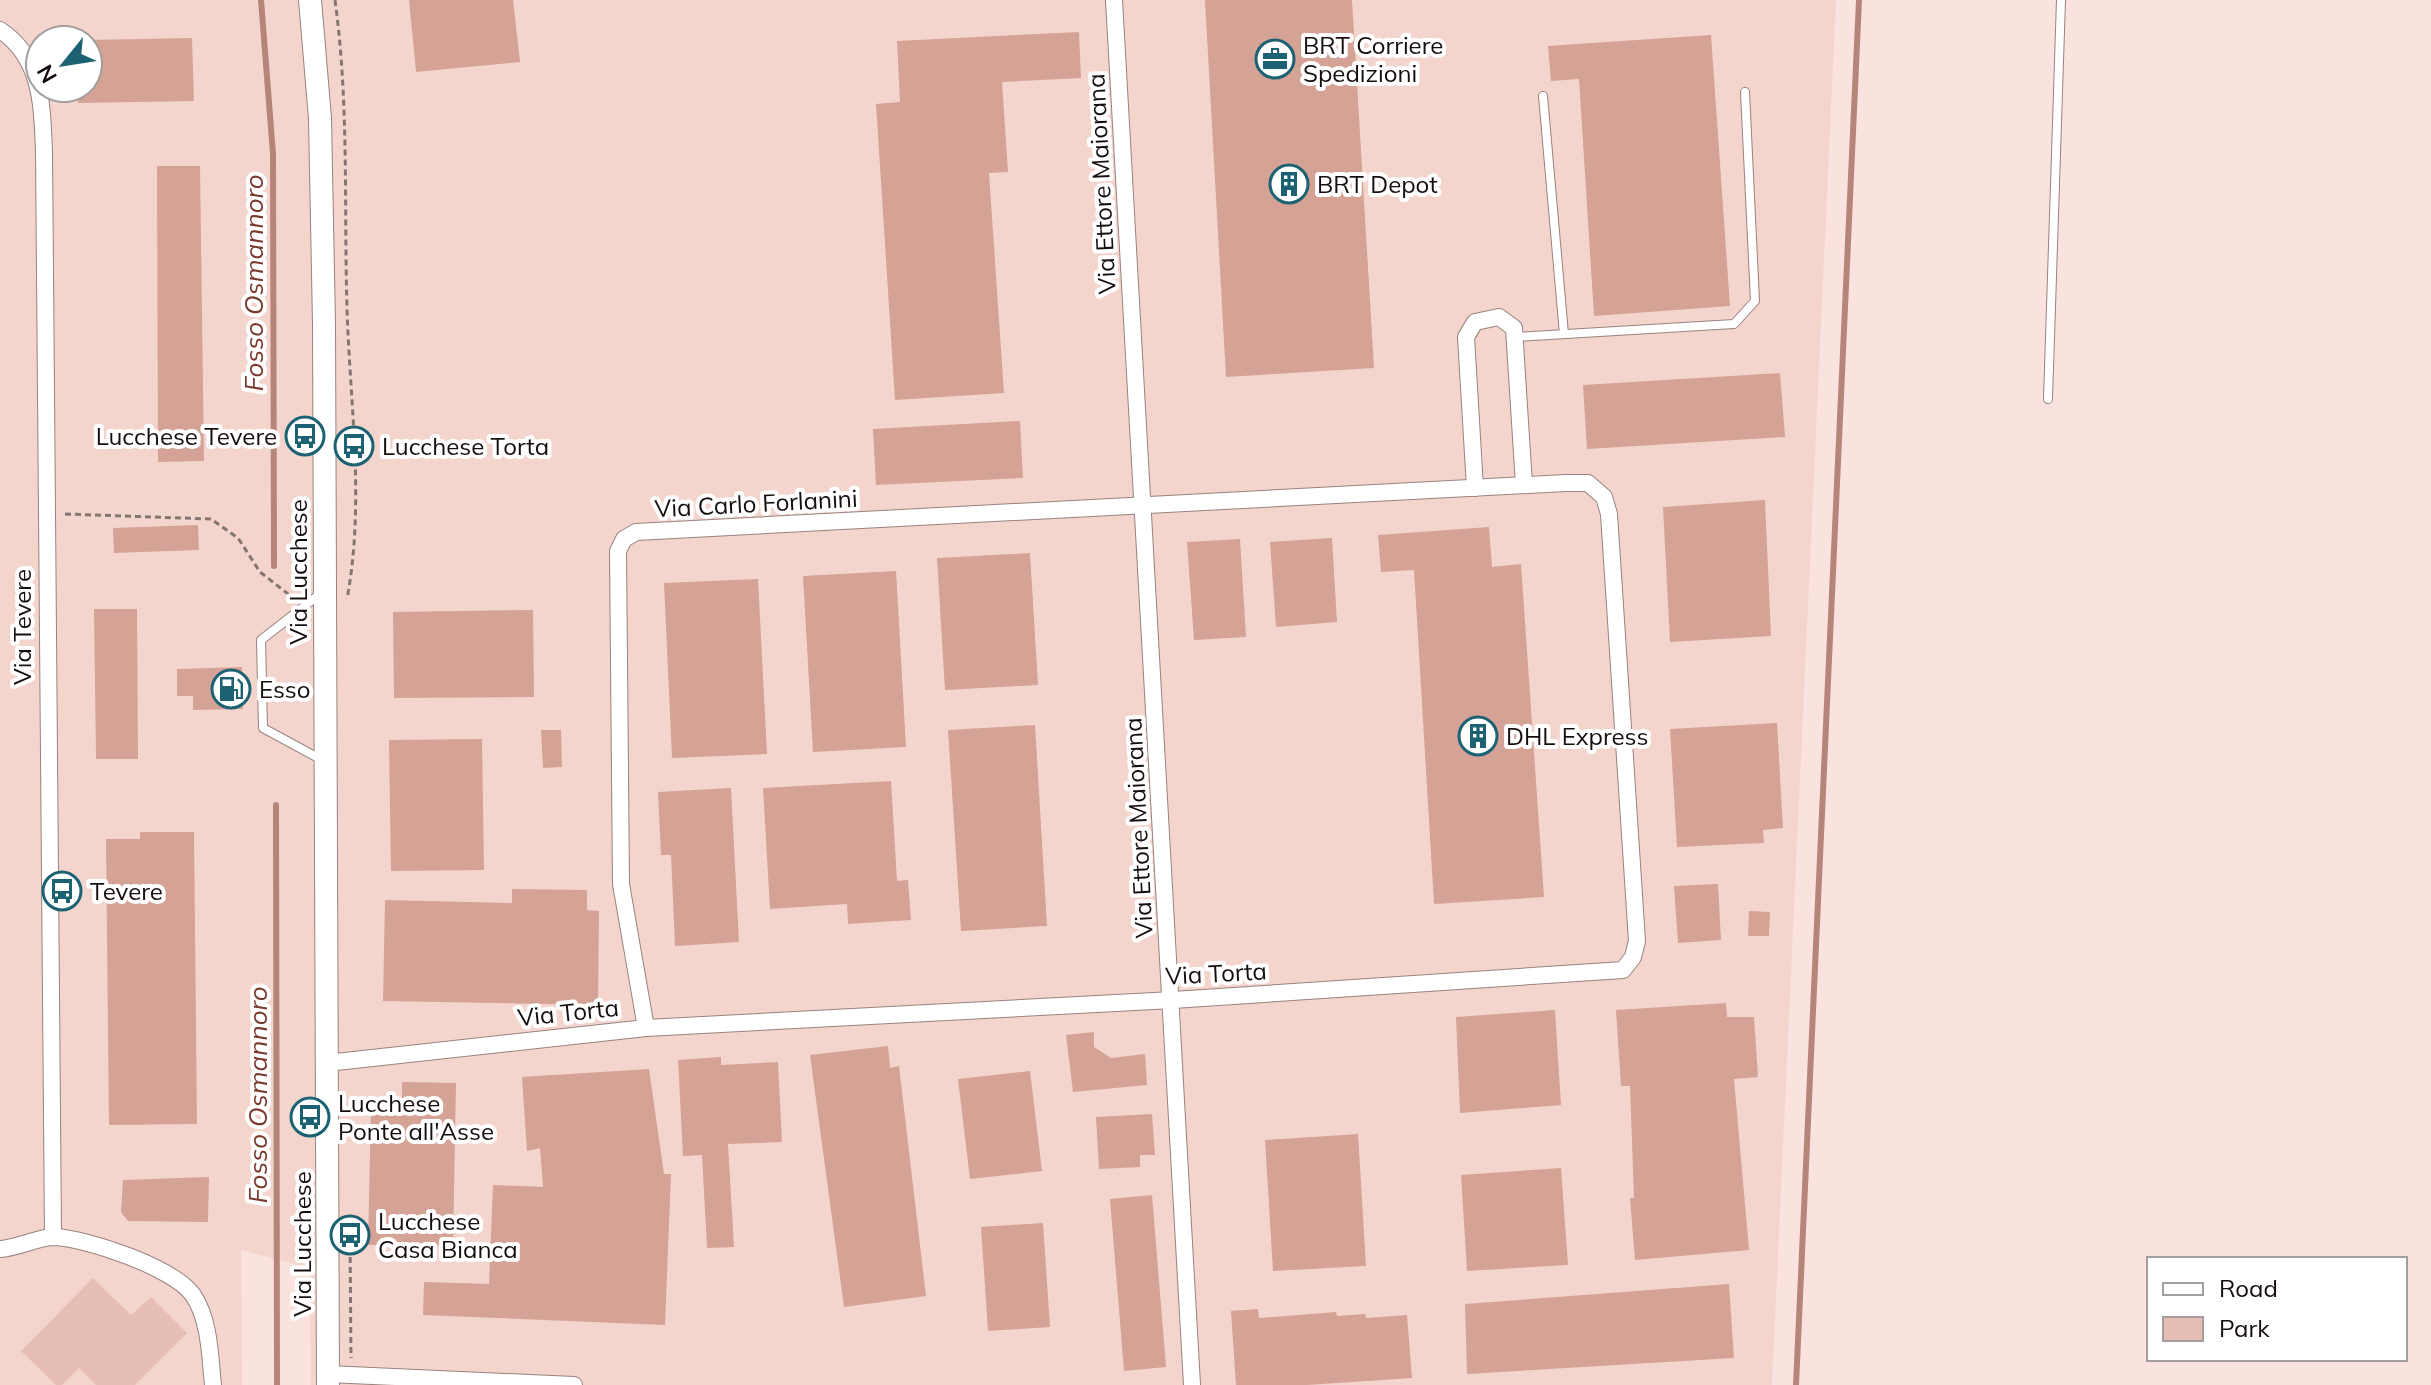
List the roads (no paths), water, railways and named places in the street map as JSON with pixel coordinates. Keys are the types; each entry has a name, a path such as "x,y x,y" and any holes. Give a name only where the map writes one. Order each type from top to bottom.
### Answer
{"main road":[{"name":"Via Lucchese","path":"310,0 320,134 328,1379"}],"street":[{"name":"Via Ettore Maiorana","path":"1114,0 1173,1000 1192,1385"},
{"name":"Via Tevere","path":"0,30 11,37 31,64 42,101 53,1237"},
{"path":"1143,508 1475,488 1524,485 1514,328 1499,317 1475,322 1466,337 1475,488"},
{"name":"Via Torta","path":"327,1063 646,1028 1173,1000 1615,972 1628,965 1637,941 1609,514 1600,491 1588,483 1524,485"},
{"name":"Via Carlo Forlanini","path":"646,1028 621,884 618,551 624,539 636,532 1143,508"},
{"path":"0,1249 53,1237 123,1254 167,1272 193,1295 209,1346 213,1385"},
{"path":"328,1379 574,1385"}],"lane":[{"path":"2048,399 2061,0"},
{"path":"1515,337 1734,324 1755,301 1745,92"},
{"path":"1543,96 1564,334"},
{"path":"324,592 261,640 263,728 324,761"}],"waterway":[{"name":"Fosso Osmannoro","path":"261,0 273,154 274,566"},
{"path":"1796,1385 1859,0"},
{"name":"Fosso Osmannoro","path":"276,805 277,1385"}],"place":[{"name":"BRT Corriere Spedizioni","path":"1275,59"},
{"name":"BRT Depot","path":"1289,184"},
{"name":"Lucchese Tevere","path":"305,436"},
{"name":"Lucchese Torta","path":"354,446"},
{"name":"Esso","path":"231,689"},
{"name":"DHL Express","path":"1478,736"},
{"name":"Tevere","path":"62,891"},
{"name":"Lucchese Ponte all'Asse","path":"310,1117"},
{"name":"Lucchese Casa Bianca","path":"350,1235"}]}
